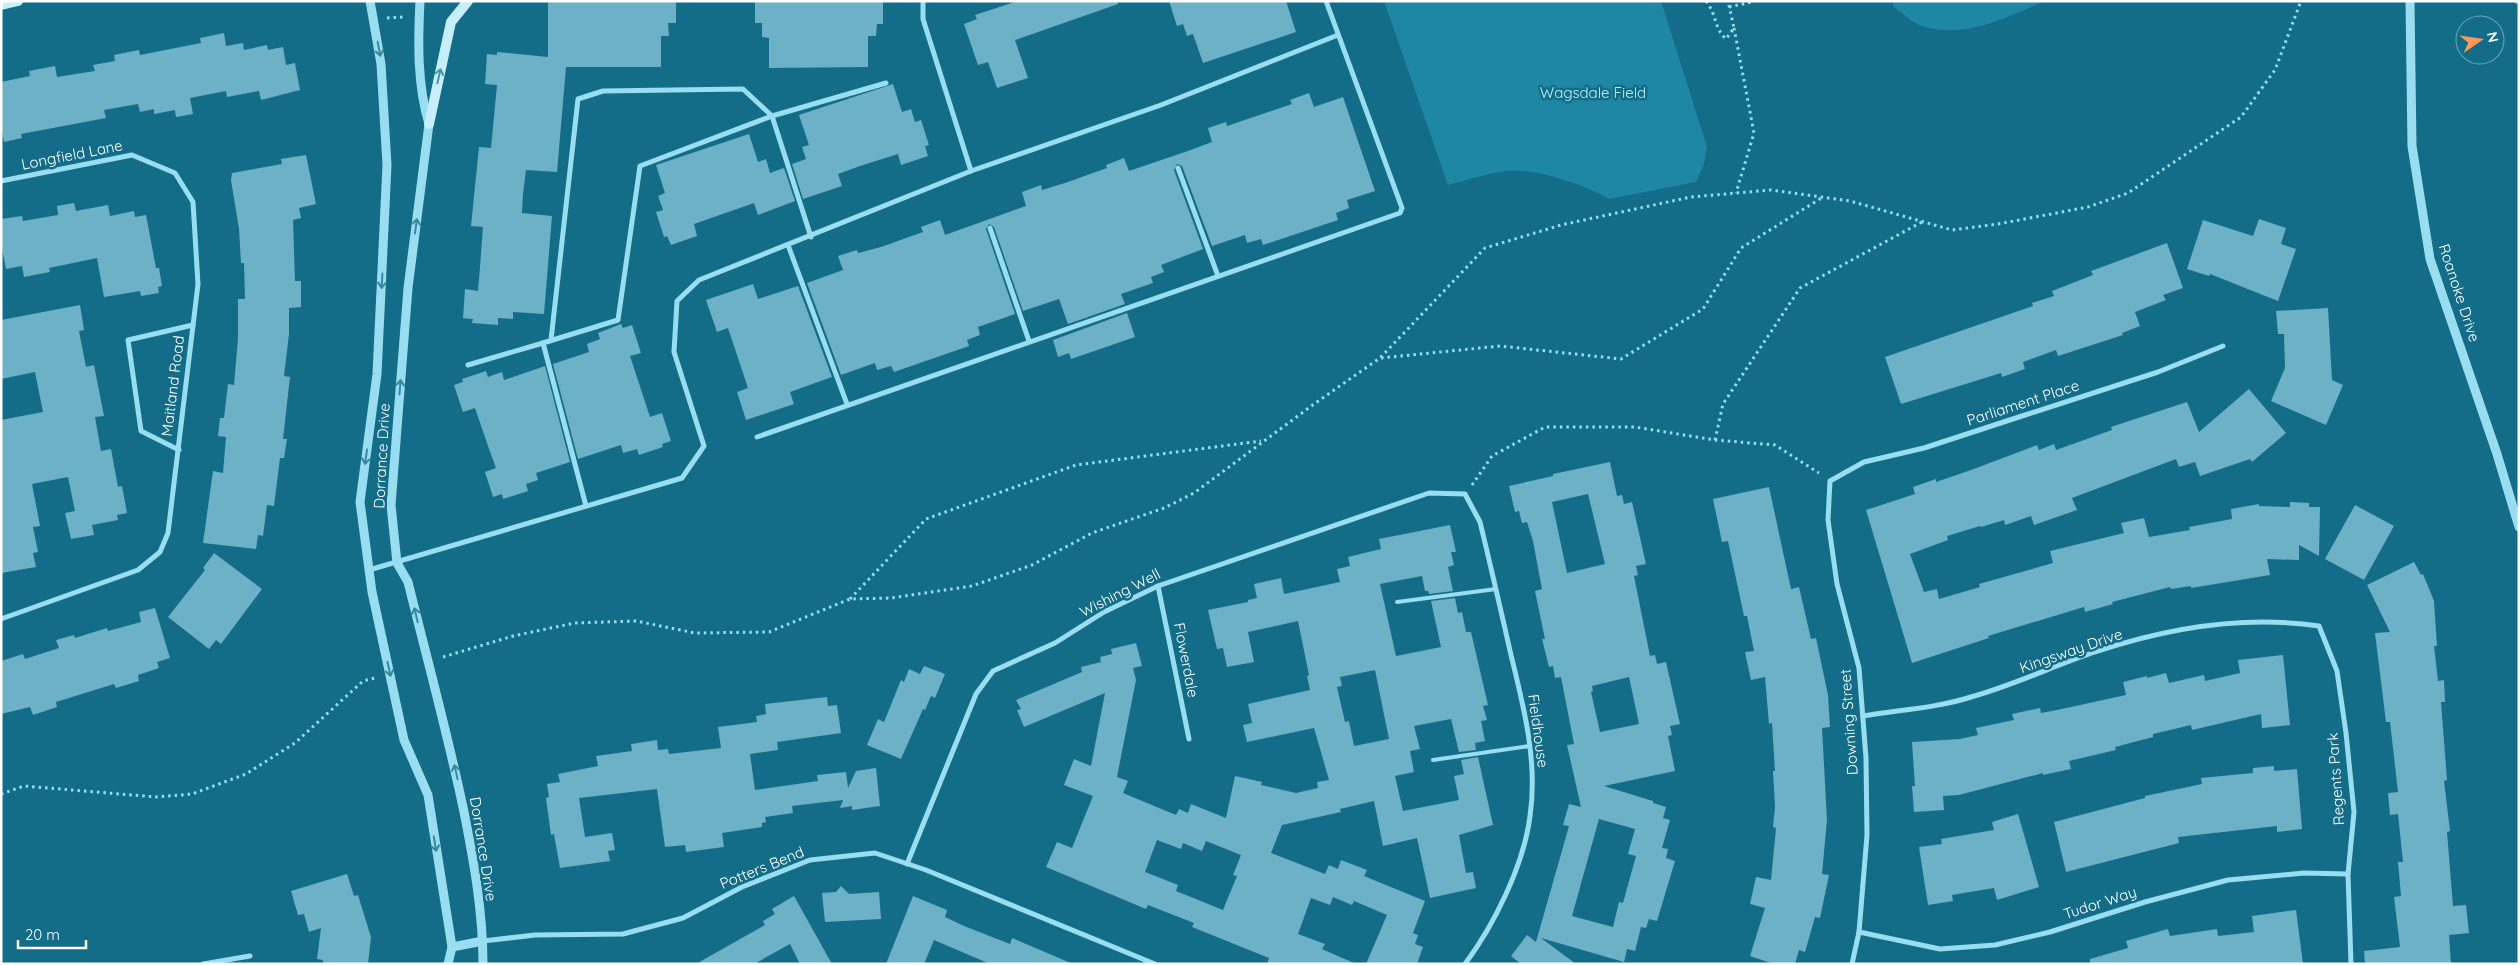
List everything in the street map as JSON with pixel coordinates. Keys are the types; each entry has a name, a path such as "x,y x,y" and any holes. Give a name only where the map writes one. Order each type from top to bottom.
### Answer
{"main road":[{"path":"1,5 18,1"},
{"path":"430,124 451,22 468,1"}],"street":[{"name":"Dorrance Drive","path":"370,1 381,64 387,165 377,374 360,502 369,570 404,740 428,795 452,947 448,964"},
{"name":"Dorrance Drive","path":"420,1 419,59 423,105 430,124 406,307 391,505 396,562 408,582 450,747 473,856 483,941 482,964"},
{"path":"923,1 924,20 971,171"},
{"path":"757,437 1402,211 1326,1"},
{"name":"Roanoke Drive","path":"2410,1 2412,146 2430,259 2479,399 2519,527"},
{"path":"369,570 682,478 704,446 674,352 677,301 700,280 971,171 1161,106 1338,34"},
{"path":"468,365 618,320 640,166 772,116 886,83"},
{"path":"551,340 578,100 603,91 744,89 772,116 811,236"},
{"name":"Longfield Lane","path":"1,181 132,155 175,173"},
{"path":"1178,168 1218,276"},
{"name":"Maitland Road","path":"1,619 138,570 160,552 168,533 198,284 193,202 175,173"},
{"path":"990,228 1029,341"},
{"path":"788,245 848,404"},
{"name":"Maitland Road","path":"179,450 141,431 128,340 193,325"},
{"path":"543,343 586,506"},
{"name":"Parliament Place","path":"1830,480 1864,462 1924,448 2158,372 2223,346"},
{"name":"Downing Street","path":"1830,480 1828,520 1837,584 1859,668 1863,716 1867,835 1859,932 1852,964"},
{"name":"Wishing Well","path":"907,864 976,694 993,671 1055,643 1104,612 1158,586 1429,493 1465,494"},
{"name":"Fieldhouse","path":"1465,494 1480,522 1496,590 1530,746 1532,789 1530,817 1513,874 1488,932 1465,964"},
{"name":"Flowerdale","path":"1158,586 1189,739"},
{"name":"Kingsway Drive","path":"1863,716 1968,698 2030,679 2096,652 2166,633 2224,622 2296,623 2319,626"},
{"name":"Regents Park","path":"2319,626 2337,671 2346,733 2354,812 2348,874 2351,964"},
{"name":"Potters Bend","path":"483,941 535,935 623,934 683,918 742,887 810,860 875,854 907,864 1155,964"},
{"name":"Tudor Way","path":"1859,932 1940,949 1995,945 2050,932 2145,902 2228,880 2304,873 2348,874"},
{"path":"452,947 483,941"},
{"path":"203,964 250,956"}],"lane":[{"path":"1397,602 1496,590"},
{"path":"1432,760 1530,746"}],"path":[{"path":"1706,1 1714,11 1718,32 1726,38 1734,28"},
{"path":"1728,1 1754,133 1736,193"},
{"path":"427,662 513,636 575,623 636,621 695,633 770,632 850,599 891,598 972,586 1032,565 1092,532 1164,508 1194,493 1380,358 1485,248 1561,224 1690,197 1771,190 1850,201 1952,230 1998,224 2088,206 2128,193 2241,117 2275,70 2301,1"},
{"path":"2516,1 2519,5"},
{"path":"1729,7 1752,2"},
{"path":"378,19 412,16"},
{"path":"1380,358 1500,346 1621,359 1703,309 1741,248 1822,197"},
{"path":"1715,440 1723,404 1800,288 1922,222"},
{"path":"1465,494 1492,456 1545,427 1635,427 1715,440 1775,445 1830,480"},
{"path":"850,599 926,519 1076,465 1264,441"},
{"path":"1,794 24,786 156,797 192,794 246,774 295,743 363,682 390,673"}],"green space":[{"name":"Wagsdale Field","path":"1384,1 1661,1 1707,147 1704,164 1696,182 1609,199 1587,188 1558,178 1516,170 1448,185"},
{"path":"1892,1 2046,1 1984,25 1968,29 1951,30 1919,25 1894,7"}],"building":[{"path":"548,1 676,1 676,23 668,23 669,36 661,36 661,67 566,67 557,172 526,170 523,194 522,213 552,216 544,314 513,312 513,319 498,318 498,325 472,323 473,319 463,318 465,289 478,291 483,227 471,226 479,147 491,148 497,85 485,84 487,54 497,55 497,52 548,57"},
{"path":"755,1 883,1 883,24 877,24 876,36 868,36 868,67 769,68 769,38 762,37 762,23 755,23"},
{"path":"1018,1 1117,1 1118,4 1015,40 1028,78 997,88 988,62 978,65 964,24 977,19 975,15"},
{"path":"1169,1 1286,1 1296,32 1203,63 1193,34 1187,36 1183,24 1177,26"},
{"path":"224,33 226,46 243,43 244,50 267,45 268,50 283,47 286,65 295,63 300,90 261,100 259,91 227,97 226,91 190,98 193,114 176,117 175,110 154,114 154,109 140,112 138,104 104,110 106,118 21,134 22,138 4,142 1,127 1,82 30,76 29,71 55,66 57,77 95,71 93,65 115,61 114,55 139,50 140,55 201,43 200,38"},
{"path":"893,84 902,112 911,109 915,122 921,120 929,145 925,146 928,156 901,165 898,154 860,166 838,174 842,186 803,199 792,164 806,159 802,147 809,145 799,115"},
{"path":"1309,93 1314,107 1343,97 1375,191 1347,200 1349,208 1336,213 1338,220 1263,245 1261,239 1247,243 1245,235 1212,246 1182,166 1177,164 1174,170 1203,249 1161,265 1164,272 1151,277 1153,283 1121,294 1125,304 1068,324 1059,299 1023,311 994,227 989,224 986,229 1015,314 978,327 980,335 967,340 969,346 894,372 891,366 877,370 875,363 841,375 807,283 843,270 838,256 857,250 858,253 881,247 923,232 921,227 940,220 945,235 1026,206 1022,192 1041,185 1042,190 1065,183 1107,168 1106,165 1124,158 1129,171 1185,152 1212,142 1208,128 1226,122 1227,126 1292,104 1290,100"},
{"path":"749,134 758,162 766,159 770,173 784,168 795,201 758,215 754,203 694,224 697,236 671,245 667,236 664,237 656,212 663,210 658,196 665,193 656,165"},
{"path":"306,155 316,204 299,208 301,218 293,220 295,281 301,281 301,307 289,308 289,334 284,376 290,377 283,439 287,439 284,458 280,458 274,506 267,505 263,536 258,535 256,549 203,543 213,471 223,473 226,437 218,436 220,418 224,418 228,384 234,385 238,338 238,299 245,299 244,263 241,263 239,229 231,180 232,173 282,164 281,159"},
{"path":"74,203 76,211 108,205 110,216 134,211 135,217 146,215 156,268 159,268 162,286 158,287 159,293 141,296 140,291 104,297 97,258 49,268 50,272 24,277 22,266 6,269 1,243 1,219 22,216 23,221 58,215 57,206"},
{"path":"2259,219 2286,228 2281,244 2296,249 2278,301 2210,274 2209,276 2187,269 2203,220 2253,236"},
{"path":"2167,243 2183,288 2163,295 2166,300 2135,312 2140,326 2122,333 2123,335 2058,356 2056,350 2023,362 2025,369 2002,377 2001,373 1901,404 1885,357 2033,306 2032,303 2054,296 2052,291 2093,275 2091,271"},
{"path":"753,284 758,299 798,286 832,377 790,392 794,404 746,420 737,392 748,388 728,328 717,332 706,300"},
{"path":"80,305 84,330 79,331 86,367 94,365 104,416 95,417 101,451 111,449 118,487 122,486 127,513 117,515 118,520 92,525 94,535 71,539 65,513 75,511 68,477 32,484 40,526 33,527 38,552 33,553 36,567 1,573 1,420 43,412 35,372 1,379 1,320"},
{"path":"2328,308 2332,380 2343,385 2326,425 2271,401 2285,368 2284,334 2278,334 2276,311"},
{"path":"1127,313 1135,337 1071,359 1069,353 1058,357 1053,340"},
{"path":"621,324 623,328 632,325 641,353 630,356 650,417 662,413 671,441 662,444 663,447 639,455 637,449 623,453 621,445 578,459 553,364 589,352 587,344 600,339 598,333"},
{"path":"545,366 570,462 536,473 538,480 526,484 528,491 503,499 502,494 493,497 485,472 496,468 475,408 463,412 454,385 463,382 462,379 486,371 488,377 502,372 504,380"},
{"path":"2249,389 2286,433 2252,462 2250,459 2200,476 2195,462 2179,467 2176,459 2072,498 2077,510 2034,525 2031,516 2005,525 2004,520 1947,536 1948,540 1910,554 1924,592 1937,589 1939,599 1980,587 1979,584 2053,563 2050,551 2124,533 2121,523 2144,518 2149,537 2190,530 2189,527 2232,519 2231,509 2259,504 2259,506 2290,507 2290,502 2309,503 2309,507 2320,507 2319,556 2299,545 2299,560 2267,559 2270,575 2191,588 2191,586 2171,589 2170,587 2112,602 2113,604 2085,612 2084,607 1988,636 1989,638 1912,663 1866,510 1915,494 1913,487 1936,479 1936,482 2037,445 2039,450 2054,444 2056,450 2112,430 2111,427 2187,402 2199,432"},
{"path":"1610,462 1617,496 1622,495 1624,504 1632,502 1646,564 1636,566 1638,575 1634,576 1650,656 1655,655 1657,664 1666,662 1680,724 1670,726 1672,735 1668,736 1675,771 1604,786 1653,801 1653,803 1666,807 1663,818 1670,820 1662,848 1668,849 1666,858 1675,861 1657,921 1649,919 1646,928 1641,927 1635,951 1627,949 1624,962 1541,938 1576,964 1521,964 1511,956 1527,935 1536,942 1569,826 1563,825 1569,804 1581,807 1567,745 1574,744 1561,677 1555,678 1553,666 1549,667 1542,639 1545,639 1535,591 1542,589 1533,541 1527,522 1522,523 1519,511 1515,512 1509,486 1553,476 1553,474","holes":["1588,494 1605,564 1567,573 1552,502","1629,677 1639,724 1600,732 1591,692 1593,691 1592,686","1599,819 1635,829 1628,854 1636,856 1623,903 1619,902 1613,927 1572,916"]},
{"path":"1769,487 1791,589 1799,587 1811,639 1816,638 1828,695 1830,727 1822,728 1827,820 1822,874 1829,875 1820,918 1815,917 1805,952 1799,950 1795,964 1774,964 1750,956 1765,908 1750,904 1756,877 1771,880 1776,828 1773,827 1775,807 1773,771 1775,771 1772,723 1769,724 1765,677 1751,680 1745,652 1754,651 1747,616 1744,616 1728,541 1722,542 1713,499"},
{"path":"2355,505 2394,526 2364,580 2325,559"},
{"path":"1450,525 1456,552 1451,552 1454,565 1448,567 1453,591 1429,594 1428,591 1425,591 1422,576 1380,584 1396,656 1441,647 1431,601 1455,598 1458,613 1462,612 1466,632 1471,632 1488,705 1483,706 1487,720 1481,721 1485,741 1475,743 1476,750 1459,752 1451,719 1414,726 1420,749 1410,751 1414,772 1395,776 1403,811 1459,800 1454,776 1464,774 1461,760 1478,757 1493,825 1459,835 1466,873 1473,872 1476,888 1430,898 1417,838 1383,846 1374,801 1340,809 1341,812 1282,825 1271,853 1325,874 1329,865 1338,869 1341,860 1367,870 1364,876 1425,901 1413,933 1418,935 1415,944 1423,947 1417,964 1366,964 1387,915 1354,901 1352,905 1333,897 1330,905 1311,898 1298,934 1325,944 1322,949 1356,964 1267,964 1269,958 1192,927 1194,923 1148,905 1146,909 1046,867 1057,842 1072,848 1093,796 1064,785 1074,759 1091,766 1105,693 1024,727 1017,710 1021,709 1016,700 1082,672 1081,667 1101,662 1100,657 1112,654 1111,649 1136,643 1142,666 1133,668 1136,680 1117,777 1128,781 1123,793 1176,815 1179,809 1188,813 1191,804 1226,818 1235,776 1262,782 1261,785 1296,793 1318,788 1317,782 1329,780 1314,728 1247,742 1243,725 1252,723 1248,704 1310,690 1307,676 1309,675 1298,621 1248,632 1254,662 1227,667 1223,648 1217,649 1208,610 1248,602 1248,600 1257,598 1254,584 1281,578 1284,594 1340,582 1337,569 1350,566 1348,557 1381,549 1379,539","holes":["1375,670 1389,739 1354,746 1349,721 1345,722 1337,687 1342,686 1340,677","1157,840 1181,849 1183,843 1202,851 1206,841 1241,855 1233,875 1237,876 1223,910 1176,891 1178,885 1145,872"]},
{"path":"214,553 262,589 221,644 216,640 209,649 168,617 205,570 203,568"},
{"path":"2414,562 2421,575 2423,574 2434,601 2437,646 2434,646 2438,681 2444,680 2445,702 2441,702 2447,780 2444,781 2450,831 2447,832 2453,906 2466,905 2469,933 2449,935 2451,964 2365,964 2364,951 2400,947 2394,897 2401,896 2398,862 2403,862 2398,814 2390,815 2388,793 2398,792 2390,722 2386,722 2375,633 2390,632 2367,585"},
{"path":"155,608 170,658 157,662 159,668 138,675 139,681 116,688 114,684 56,702 57,707 33,715 30,707 1,714 1,661 23,654 25,659 59,648 56,640 74,635 75,638 107,628 108,631 141,622 139,612"},
{"path":"2283,655 2290,725 2262,728 2261,714 2192,730 2191,725 2153,734 2153,737 2115,747 2116,750 2069,761 2071,769 2043,775 2043,773 1959,795 1943,796 1944,810 1914,812 1912,786 1915,786 1912,742 1960,739 1978,735 1976,728 2014,720 2012,714 2040,708 2041,713 2126,695 2123,682 2147,676 2147,678 2166,673 2169,683 2204,675 2205,681 2240,673 2238,660"},
{"path":"924,666 945,674 935,698 931,696 925,710 923,709 901,759 867,745 878,719 884,722 901,680 904,682 909,669 920,674"},
{"path":"827,697 828,706 837,705 841,733 777,742 778,750 750,754 755,790 818,781 817,775 846,772 848,788 856,771 876,768 880,806 852,810 852,806 840,808 843,800 792,806 793,813 765,817 766,822 762,823 762,827 722,833 724,847 686,852 685,845 665,847 657,789 579,798 585,837 612,833 615,850 608,851 610,861 560,868 554,834 551,835 546,798 549,797 547,784 560,782 558,774 598,766 596,756 632,751 631,744 657,740 658,750 668,749 669,754 721,748 718,727 757,722 756,716 766,714 765,704"},
{"path":"2274,766 2274,771 2297,769 2302,829 2277,832 2277,826 2178,837 2179,843 2066,872 2054,822 2145,798 2145,796 2202,784 2201,778 2253,773 2253,768"},
{"path":"2018,814 2039,887 1997,900 1994,888 1952,895 1953,901 1928,905 1919,847 1942,844 1941,839 1994,830 1992,822"},
{"path":"347,874 354,896 358,895 371,937 368,964 323,964 323,960 317,959 321,928 309,932 304,914 298,915 291,891"},
{"path":"841,886 849,894 879,892 881,919 825,922 822,893 836,892"},
{"path":"794,896 832,964 800,964 790,944 754,964 696,964 765,925 763,921 775,914 772,909"},
{"path":"913,896 947,910 945,917 964,926 1010,944 1012,938 1073,964 990,964 934,940 924,964 886,964"},
{"path":"2296,910 2303,964 2090,964 2090,959 2128,948 2126,941 2168,929 2170,936 2217,929 2218,936 2254,932 2252,916"}]}
